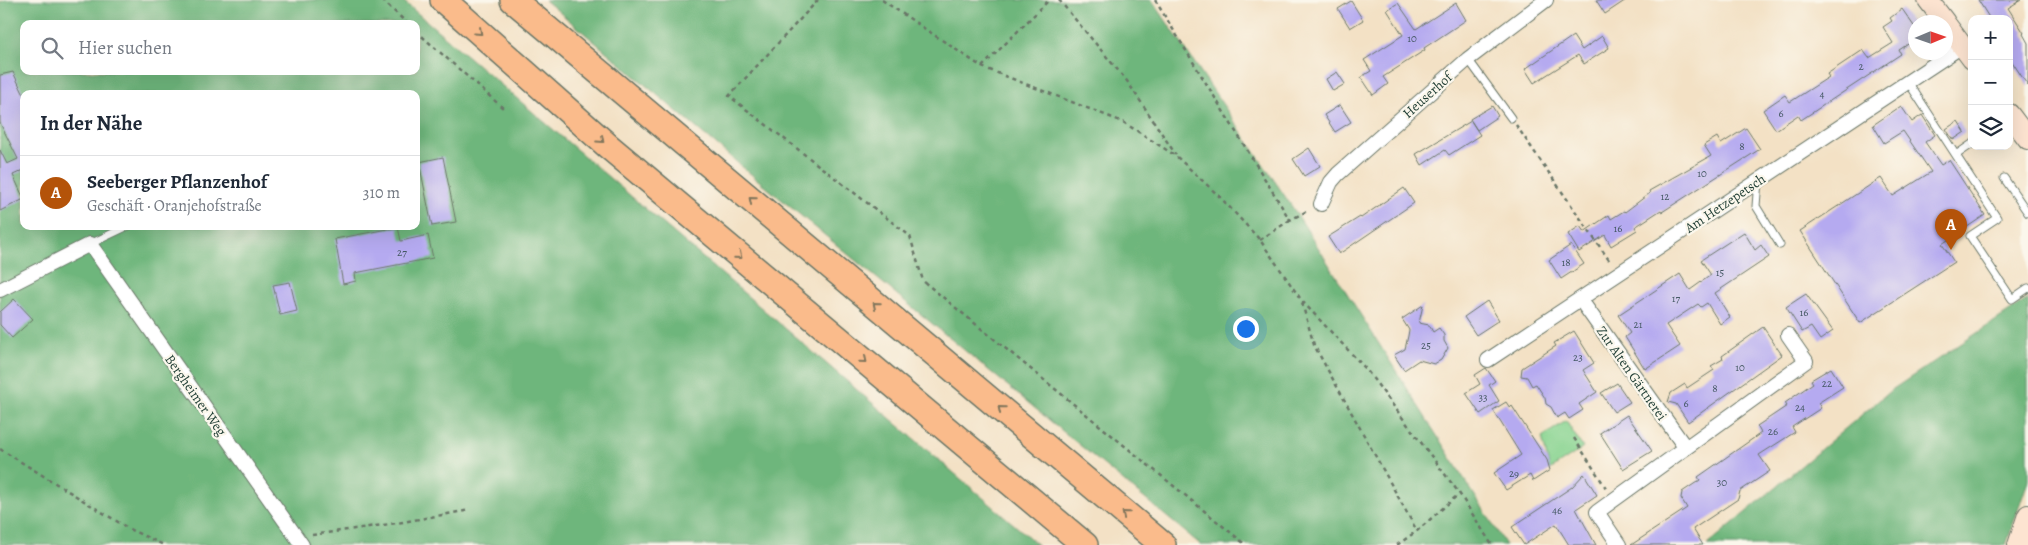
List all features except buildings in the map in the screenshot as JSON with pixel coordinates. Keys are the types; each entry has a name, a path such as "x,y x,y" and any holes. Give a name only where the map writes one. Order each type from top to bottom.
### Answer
{"highway":[{"path":"443,0 608,146 1085,545"},
{"path":"513,0 1163,545"}],"street":[{"name":"Heuserhof","path":"1321,204 1331,182 1338,174 1468,59 1546,0"},
{"path":"1928,0 1939,15"},
{"path":"1953,34 1967,53"},
{"name":"Am Hetzepetsch","path":"1488,360 1908,82 1967,53"},
{"path":"2013,120 2028,139"},
{"path":"0,290 90,244"},
{"name":"Bergheimer Weg","path":"90,244 299,541"},
{"name":"Zur Alten Gärtnerei","path":"1580,299 1685,447"},
{"path":"1619,545 1597,512 1806,361 1788,335"},
{"path":"2018,545 2028,515"}],"lane":[{"path":"1468,59 1511,118"},
{"path":"1908,82 1997,218 1970,236 2012,299 2028,288"},
{"path":"1956,155 1968,147"},
{"path":"2004,178 2028,214"},
{"path":"1758,181 1756,206 1780,245"},
{"path":"90,244 120,230"}],"path":[{"path":"382,0 404,20"},
{"path":"818,0 729,96 910,236 923,281 1246,545"},
{"path":"882,0 982,67 1124,122 1176,156 1220,196 1260,240 1302,301 1365,368 1459,493 1492,545"},
{"path":"982,67 1049,0"},
{"path":"1059,0 1127,81 1176,156"},
{"path":"1155,0 1290,220"},
{"path":"420,35 502,108"},
{"path":"1511,118 1618,274"},
{"path":"1260,240 1290,220 1321,204"},
{"path":"1302,301 1314,345 1417,531"},
{"path":"1574,438 1614,500"},
{"path":"0,449 131,530 164,545"},
{"path":"1396,545 1417,531 1459,493"},
{"path":"299,541 331,533 470,510"}],"green space":[{"path":"7,0 402,0 1038,545 0,545 0,2"},
{"path":"545,0 1152,0 1297,214 1506,545 1201,545 765,186"},
{"path":"2028,299 2028,481 2006,545 1707,545 1890,391"},
{"path":"1566,421 1583,448 1550,470 1542,437"}],"place":[{"name":"Seeberger Pflanzenhof","path":"1951,250"}]}
